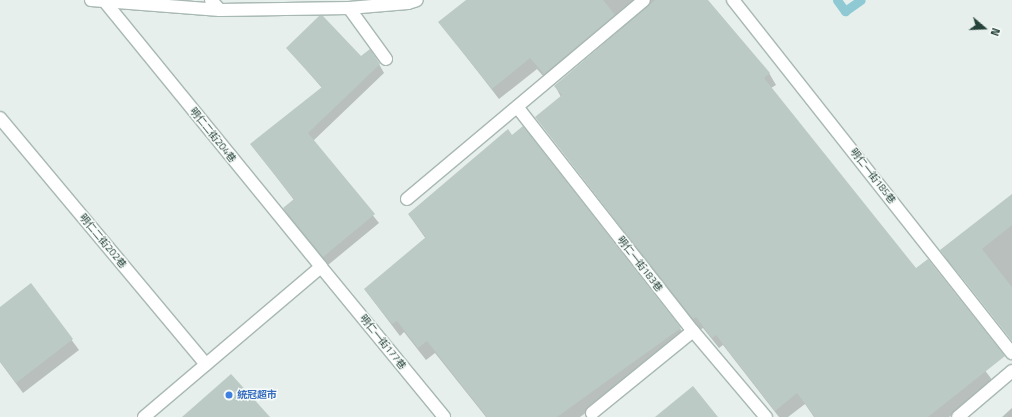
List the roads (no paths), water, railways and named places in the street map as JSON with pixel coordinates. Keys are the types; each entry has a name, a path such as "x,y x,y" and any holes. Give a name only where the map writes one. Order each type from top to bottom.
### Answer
{"street":[{"path":"91,0 106,3 220,10 348,8 408,3 417,0"},
{"path":"211,0 220,10"},
{"path":"407,199 518,108 644,0"},
{"name":"明仁一街185巷","path":"733,0 1012,353"},
{"name":"明仁二街204巷","path":"106,3 321,267"},
{"path":"348,8 386,59"},
{"name":"明仁一街183巷","path":"518,108 693,331 766,417"},
{"name":"明仁二街202巷","path":"0,118 206,364"},
{"path":"144,417 321,267"},
{"name":"明仁一街177巷","path":"321,267 444,417"},
{"path":"592,413 693,331"},
{"path":"958,417 1012,371"}],"waterway":[{"path":"837,0 845,11 861,0"}],"place":[{"name":"統冠超市","path":"229,395"}]}
